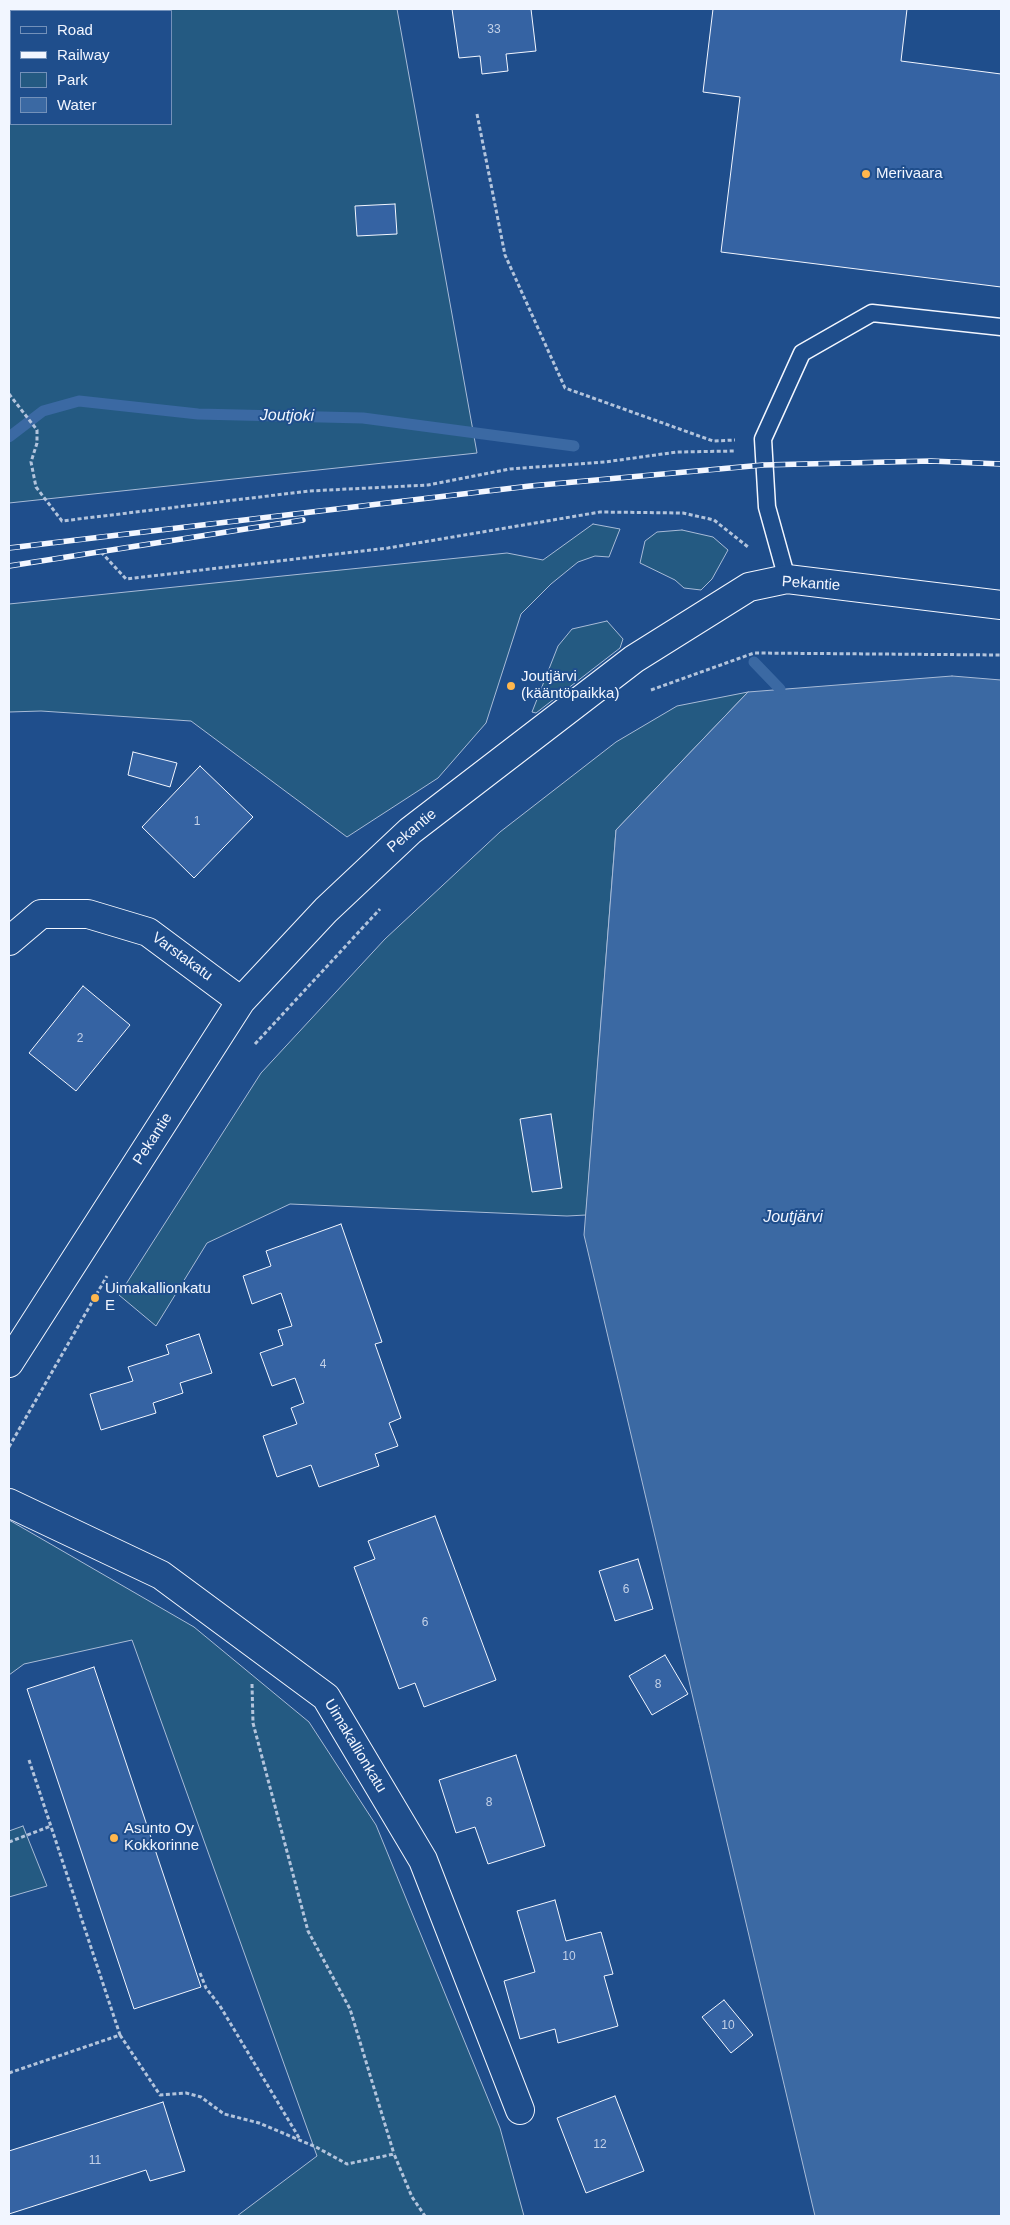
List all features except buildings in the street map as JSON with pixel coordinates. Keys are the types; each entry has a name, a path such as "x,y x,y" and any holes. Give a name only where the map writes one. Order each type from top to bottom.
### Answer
{"street":[{"name":"Pekantie","path":"9,1363 241,1000 326,910 418,825 634,659 749,586 787,579 1001,605"},
{"name":"Varstakatu","path":"9,941 41,914 88,914 148,932 241,1000"},
{"name":"Uimakallionkatu","path":"9,1503 161,1575 326,1697 423,1860 520,2110"}],"lane":[{"path":"787,579 767,506 763,445 802,353 872,313 1001,327"}],"path":[{"path":"477,114 505,255 564,388 713,440 763,445"},
{"path":"9,394 36,430 37,443 31,462 36,487 62,521 309,492 428,485 510,469 605,462 677,452 763,445"},
{"path":"101,552 126,579 388,548 600,512 683,513 714,520 787,579"},
{"path":"647,692 754,654 1001,655"},
{"path":"252,1048 380,908"},
{"path":"9,1447 109,1273"},
{"path":"250,1641 253,1723 308,1931 350,2009 394,2154 412,2197 425,2216"},
{"path":"29,1760 120,2035 160,2095 186,2093 201,2097 224,2114 259,2124 301,2141 347,2164 394,2154"},
{"path":"9,1842 51,1826"},
{"path":"200,1974 206,1988 220,2006 301,2141"},
{"path":"9,2073 120,2035"}],"green space":[{"path":"9,9 397,9 477,453 9,503"},
{"path":"593,524 620,529 609,557 595,556 578,562 551,584 521,614 486,723 438,778 347,837 191,721 41,711 9,712 9,604 507,553 543,560"},
{"path":"682,530 713,537 728,550 712,579 701,590 684,588 675,580 640,563 645,541 657,532"},
{"path":"607,621 623,639 620,648 536,713 532,712 558,646 572,629"},
{"path":"748,692 616,830 586,1215 567,1216 290,1204 207,1243 156,1326 119,1295 261,1073 385,939 500,832 616,742 677,706"},
{"path":"9,1520 194,1627 309,1722 376,1825 500,2128 524,2216 237,2216 317,2156 132,1640 24,1664 9,1675"},
{"path":"23,1826 47,1886 9,1897 9,1831"}],"water":[{"name":"Joutjärvi","path":"952,676 1001,680 1001,2216 815,2216 584,1235 616,830 748,692"}],"waterway":[{"name":"Joutjoki","path":"9,437 43,411 79,401 198,414 363,418 574,446"},
{"name":"Joutjoki","path":"754,662 780,689"}],"railway":[{"path":"9,548 530,486 763,465 931,461 1001,464"},
{"path":"9,566 303,520"}],"place":[{"name":"Merivaara","path":"866,174"},
{"name":"Joutjärvi (kääntöpaikka)","path":"511,686"},
{"name":"Uimakallionkatu E","path":"95,1298"},
{"name":"Asunto Oy Kokkorinne","path":"114,1838"}]}
